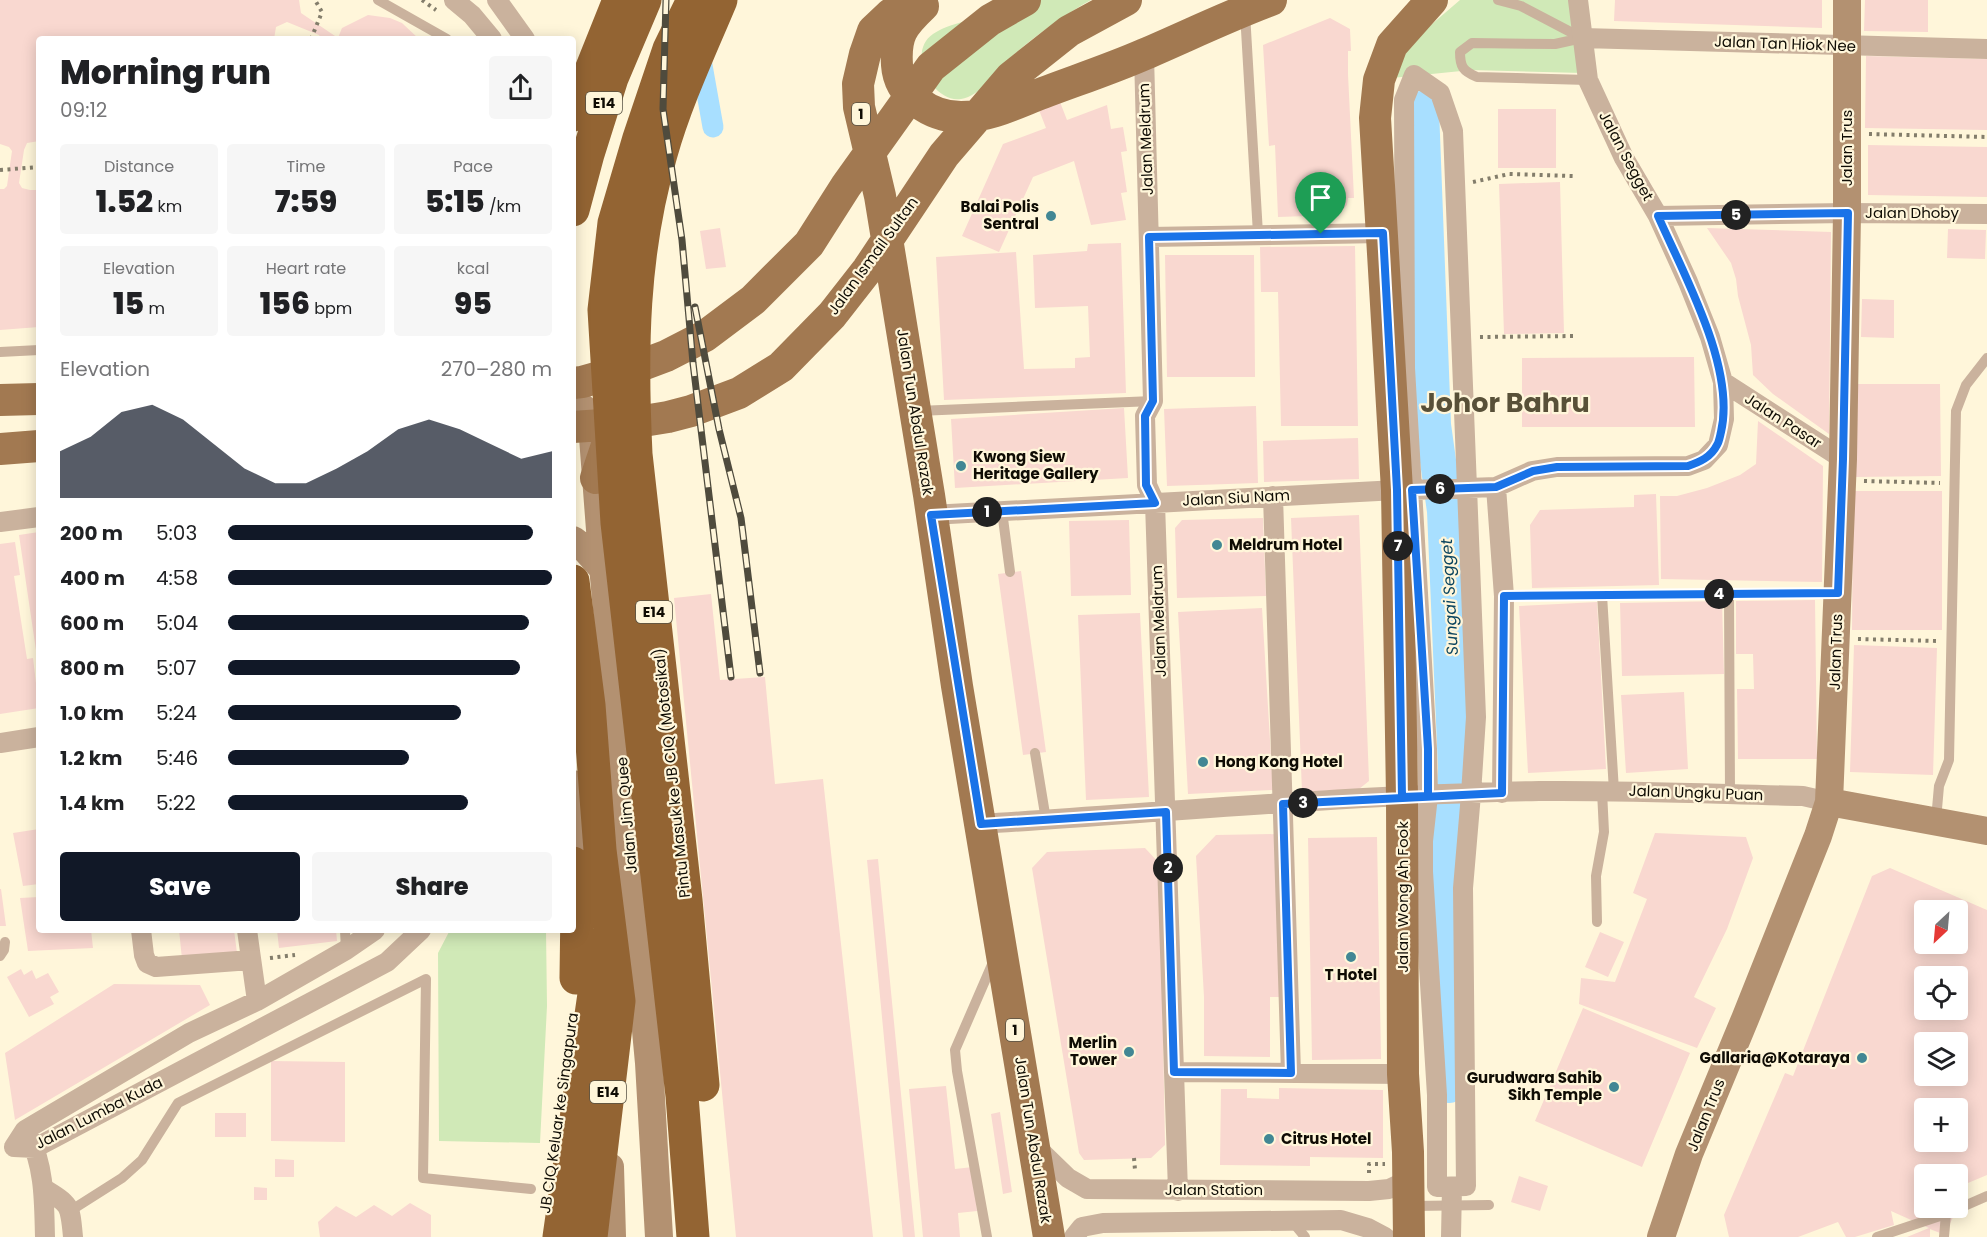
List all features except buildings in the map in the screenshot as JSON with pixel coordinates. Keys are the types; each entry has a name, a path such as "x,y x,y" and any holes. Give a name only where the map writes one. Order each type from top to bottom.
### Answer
{"highway":[{"name":"E14","path":"576,108 619,0"},
{"name":"E14","path":"576,199 612,78 645,0"},
{"name":"E14","path":"693,0 669,49 614,223 604,310 617,523 682,1096 693,1237"},
{"name":"Pintu Masuk ke JB CIQ (Motosikal)","path":"711,1237 706,1123 686,900 636,454 632,381 634,312 646,218 661,153 686,84 721,0"},
{"name":"E14","path":"559,1237 594,994 585,860 589,705 576,604"},
{"name":"E14","path":"585,860 619,1001 591,1237"},
{"name":"JB CIQ Keluar ke Singapura","path":"542,1237 576,989 577,905 585,860"},
{"name":"E14","path":"672,1237 682,1096"}],"main road":[{"name":"Jalan Tun Abdul Razak","path":"914,0 891,14 873,31 858,84 859,107 880,196 1049,1237"},
{"path":"928,0 906,22 898,38 897,69 905,88 924,108 949,116 962,117 982,115 1016,104 1144,55 1258,5"},
{"path":"576,385 666,356 705,336 753,300 809,244 846,186 931,67 990,20 1025,0"},
{"name":"Jalan Ismail Sultan","path":"583,426 638,423 692,411 739,393 781,367 832,315 868,269 944,155 1011,77 1069,31 1126,0"},
{"name":"Jalan Wong Ah Fook","path":"1409,1237 1404,1074 1420,796 1412,490 1383,233 1375,118 1379,80 1392,45 1432,0"},
{"path":"0,400 36,399"},
{"path":"596,478 606,448 615,434 638,423"},
{"path":"0,449 36,446"}],"street":[{"path":"454,0 472,15 490,36"},
{"path":"497,0 523,36"},
{"name":"Jalan Segget","path":"1496,487 1533,471 1557,467 1688,466 1704,460 1718,445 1724,418 1723,382 1710,337 1688,282 1658,216 1624,158 1588,80 1578,0"},
{"name":"Jalan Trus","path":"1661,1237 1689,1154 1818,836 1829,802 1843,470 1848,213 1847,0"},
{"name":"Jalan Tan Hiok Nee","path":"1582,38 1987,49"},
{"name":"Jalan Meldrum","path":"1144,55 1153,401 1145,416 1146,485 1155,503 1178,1191"},
{"path":"1412,490 1405,368 1404,100 1414,75 1440,93 1453,131 1464,488 1476,717 1463,888 1466,1186 1451,1196"},
{"name":"Jalan Dhoby","path":"1658,216 1848,213 1987,214"},
{"path":"1149,237 1383,233"},
{"name":"Jalan Pasar","path":"1723,382 1843,470"},
{"path":"576,388 585,410 583,426"},
{"name":"Jalan Jim Quee","path":"583,426 596,478 649,1063 658,1237"},
{"path":"1496,487 1504,596 1502,793"},
{"name":"Jalan Siu Nam","path":"931,515 1273,496 1496,487"},
{"path":"1273,496 1291,1073"},
{"path":"0,522 36,517"},
{"path":"576,542 603,569"},
{"path":"0,743 36,737"},
{"name":"Jalan Ungku Puan","path":"981,824 1420,796 1608,791 1803,796 1987,831"},
{"path":"1420,796 1437,1095 1437,1187 1451,1196"},
{"path":"576,803 585,860 606,1065 612,1237"},
{"path":"585,860 592,878 600,881 608,881 618,876 631,864"},
{"path":"141,933 147,963 156,967 252,960"},
{"path":"248,933 257,1001"},
{"name":"Jalan Lumba Kuda","path":"7,1151 25,1130 189,1033 257,1001 346,950 371,933"},
{"name":"Jalan Lumba Kuda","path":"7,1151 35,1148 387,962 418,933"},
{"path":"1174,1072 1404,1074"},
{"path":"25,1130 35,1148 43,1188 45,1237"},
{"name":"Jalan Station","path":"1034,1146 1068,1178 1087,1189 1369,1191 1389,1188 1409,1193"},
{"path":"43,1188 65,1201 70,1211 73,1237"},
{"path":"1451,1196 1451,1237"},
{"path":"1074,1237 1082,1227 1103,1223 1292,1220 1341,1220 1368,1228 1385,1237"}],"lane":[{"path":"378,0 442,36"},
{"path":"1498,0 1521,6 1582,38"},
{"path":"1258,5 1258,234"},
{"path":"1582,38 1555,44 1472,44 1460,52 1460,63 1465,71 1477,76 1588,80"},
{"path":"0,352 36,350"},
{"path":"1936,820 1939,786 1949,760 1956,411 1966,385 1987,358"},
{"path":"915,411 1153,401"},
{"path":"1002,511 1010,572"},
{"path":"1504,596 1838,593"},
{"path":"1729,594 1730,794"},
{"path":"1597,922 1596,876 1608,791 1602,595"},
{"path":"1035,753 1046,819"},
{"path":"345,933 346,950"},
{"path":"0,956 5,942"},
{"path":"987,1237 957,1071 956,1050 1001,944"},
{"path":"70,1211 122,1178 142,1160 178,1103 426,979 423,1178 531,1189"},
{"path":"1409,1193 1451,1196 1489,1205"},
{"path":"1968,1204 1987,1196"},
{"path":"1877,1237 1934,1218"},
{"path":"1944,1237 1946,1218"},
{"path":"1292,1220 1305,1237"}],"path":[{"path":"313,36 322,12 315,0"},
{"path":"1847,134 1987,137"},
{"path":"0,170 36,167"},
{"path":"1455,187 1509,174 1573,176"},
{"path":"1461,337 1575,336"},
{"path":"1843,470 1954,483"},
{"path":"1837,639 1951,642"}],"green space":[{"path":"1033,0 1091,0 1028,43 1009,59 987,83 968,97 951,98 941,94 933,86 922,64 922,53 925,42 933,34 952,25"},
{"path":"1460,0 1573,0 1582,73 1471,70 1392,78 1410,43"},
{"path":"448,933 546,933 547,1006 540,1143 439,1141 438,953"}],"waterway":[{"path":"700,54 713,127"},
{"name":"Sungai Segget","path":"1421,109 1433,425 1445,511 1456,768 1454,809 1442,879 1442,938 1449,1085"}],"railway":[{"path":"666,0 663,109 682,240 693,363 731,677"},
{"path":"695,307 719,429 741,518 760,673"}],"place":[{"name":"Balai Polis Sentral","path":"1051,216"},
{"name":"Kwong Siew Heritage Gallery","path":"961,466"},
{"name":"Meldrum Hotel","path":"1217,545"},
{"name":"Hong Kong Hotel","path":"1203,762"},
{"name":"T Hotel","path":"1351,957"},
{"name":"Merlin Tower","path":"1129,1052"},
{"name":"Gallaria@Kotaraya","path":"1862,1058"},
{"name":"Gurudwara Sahib Sikh Temple","path":"1614,1087"},
{"name":"Citrus Hotel","path":"1269,1139"}],"district":[{"name":"Johor Bahru","path":"1505,403"}],"route":[{"path":"1848,213 1838,593 1504,596 1502,793 1283,804 1291,1073 1174,1072 1166,812 981,824 931,515 1155,503 1146,485 1145,416 1153,401 1149,237 1321,234 1383,233 1397,490 1402,797 1428,796 1428,749 1412,490 1496,487 1533,471 1557,467 1688,466 1704,460 1718,445 1724,418 1723,382 1710,337 1658,216 1848,213"}]}
